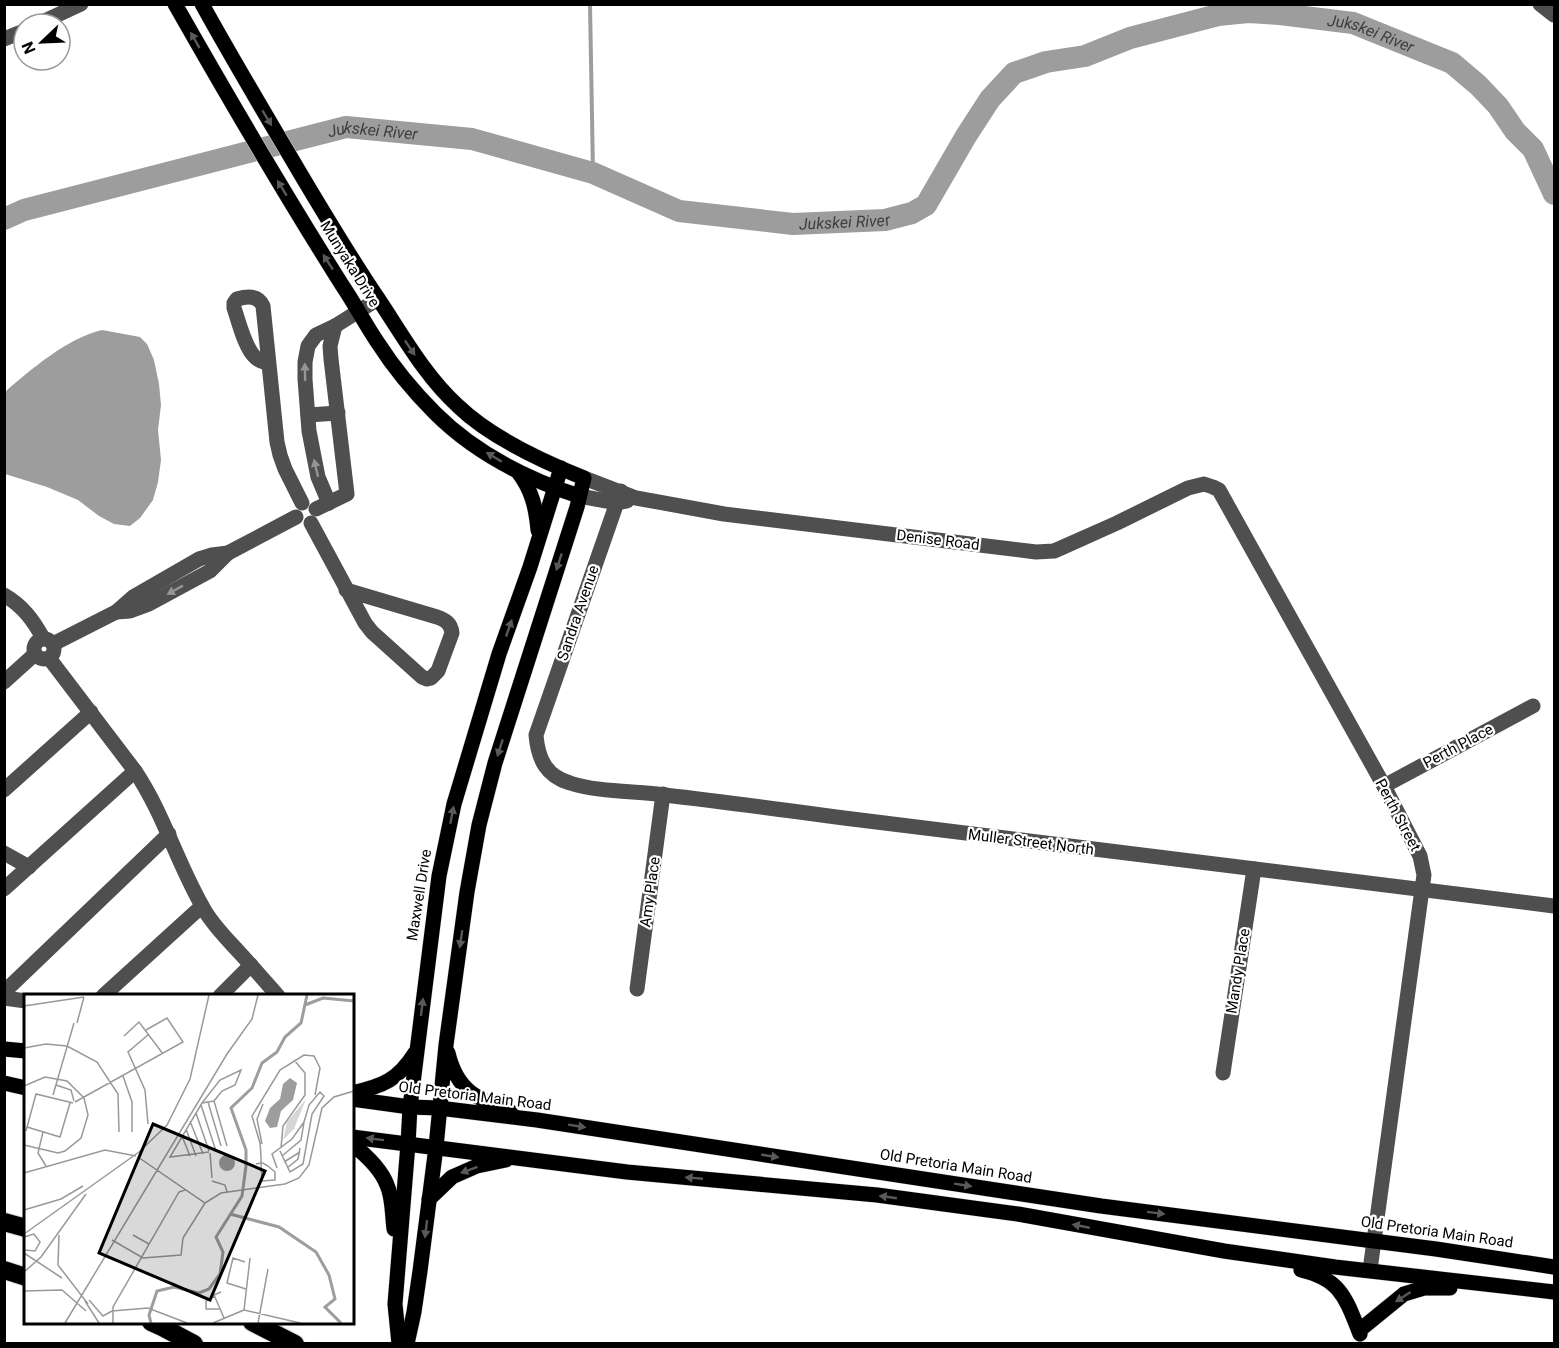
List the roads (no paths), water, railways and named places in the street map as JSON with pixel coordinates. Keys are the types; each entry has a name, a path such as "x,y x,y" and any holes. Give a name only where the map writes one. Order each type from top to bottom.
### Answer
{"highway":[{"path":"4,1222 24,1227"},
{"path":"4,1270 24,1276"},
{"path":"155,1324 194,1344"},
{"path":"254,1324 295,1344"}],"main road":[{"name":"Munyaka Drive","path":"175,4 215,76 312,238 384,351 411,387 435,414 474,444 515,469 554,488 579,496"},
{"name":"Munyaka Drive","path":"202,4 237,68 336,232 378,299 440,389 460,408 493,432 584,478"},
{"name":"Maxwell Drive","path":"399,1344 394,1304 410,1107 439,876 454,804 496,665 561,468"},
{"path":"515,469 525,480 534,502 539,539"},
{"path":"408,1344 436,1147 446,1045 467,892 479,825 488,789 577,507 584,478"},
{"path":"446,1045 456,1075 475,1097 537,1120"},
{"path":"4,1049 24,1052"},
{"path":"354,1093 370,1089 397,1076 406,1068 417,1050"},
{"path":"4,1083 24,1088"},
{"name":"Old Pretoria Main Road","path":"354,1099 537,1120 1101,1206 1436,1249 1554,1267"},
{"path":"354,1137 627,1172 877,1195 1018,1214 1224,1251 1335,1267 1554,1292"},
{"path":"354,1146 372,1163 387,1185 391,1199 397,1268"},
{"path":"429,1199 443,1184 463,1171 518,1158"},
{"path":"1224,1251 1314,1273 1325,1278 1341,1292 1361,1332 1404,1294 1413,1290 1522,1288"}],"street":[{"path":"64,12 81,4"},
{"path":"1540,4 1554,15"},
{"path":"346,590 437,617 448,623 452,633 435,675 427,679 423,677 372,632 359,615 346,590 319,511 318,477 308,415 305,362 308,346 316,335 378,299"},
{"path":"319,511 347,494 330,346 334,326"},
{"path":"269,364 277,442 299,510"},
{"path":"308,415 338,413"},
{"path":"584,478 619,497"},
{"name":"Denise Road","path":"579,496 636,498 724,514 1045,552 1071,544 1197,485 1204,484 1214,487 1224,496"},
{"name":"Perth Street","path":"1224,496 1384,786 1420,856 1424,875 1370,1270"},
{"name":"Sandra Avenue","path":"536,735 619,497"},
{"path":"4,682 45,648 116,612 125,603 147,597 197,569 214,568 228,553 299,510 308,502 319,511"},
{"path":"4,595 22,607 33,619 45,648 135,771 156,804 202,906 217,928 276,994"},
{"name":"Perth Place","path":"1384,786 1533,706"},
{"path":"4,790 91,712"},
{"name":"Muller Street North","path":"536,735 537,749 549,771 569,783 590,787 1554,906"},
{"path":"4,889 135,771"},
{"name":"Amy Place","path":"637,989 663,795"},
{"path":"4,992 169,834"},
{"path":"4,853 29,867"},
{"name":"Mandy Place","path":"1223,1073 1254,869"},
{"path":"105,994 202,906"},
{"path":"222,994 251,965"},
{"path":"4,998 24,1001"}],"waterway":[{"path":"590,4 593,173"},
{"name":"Jukskei River","path":"4,219 24,210 346,127 472,139 593,173 679,211 793,224 885,220 912,213 926,205 990,99 1014,73 1046,62 1085,56 1130,38 1218,15 1248,12 1353,23 1452,63 1498,106 1515,131 1533,149 1554,194"}]}
